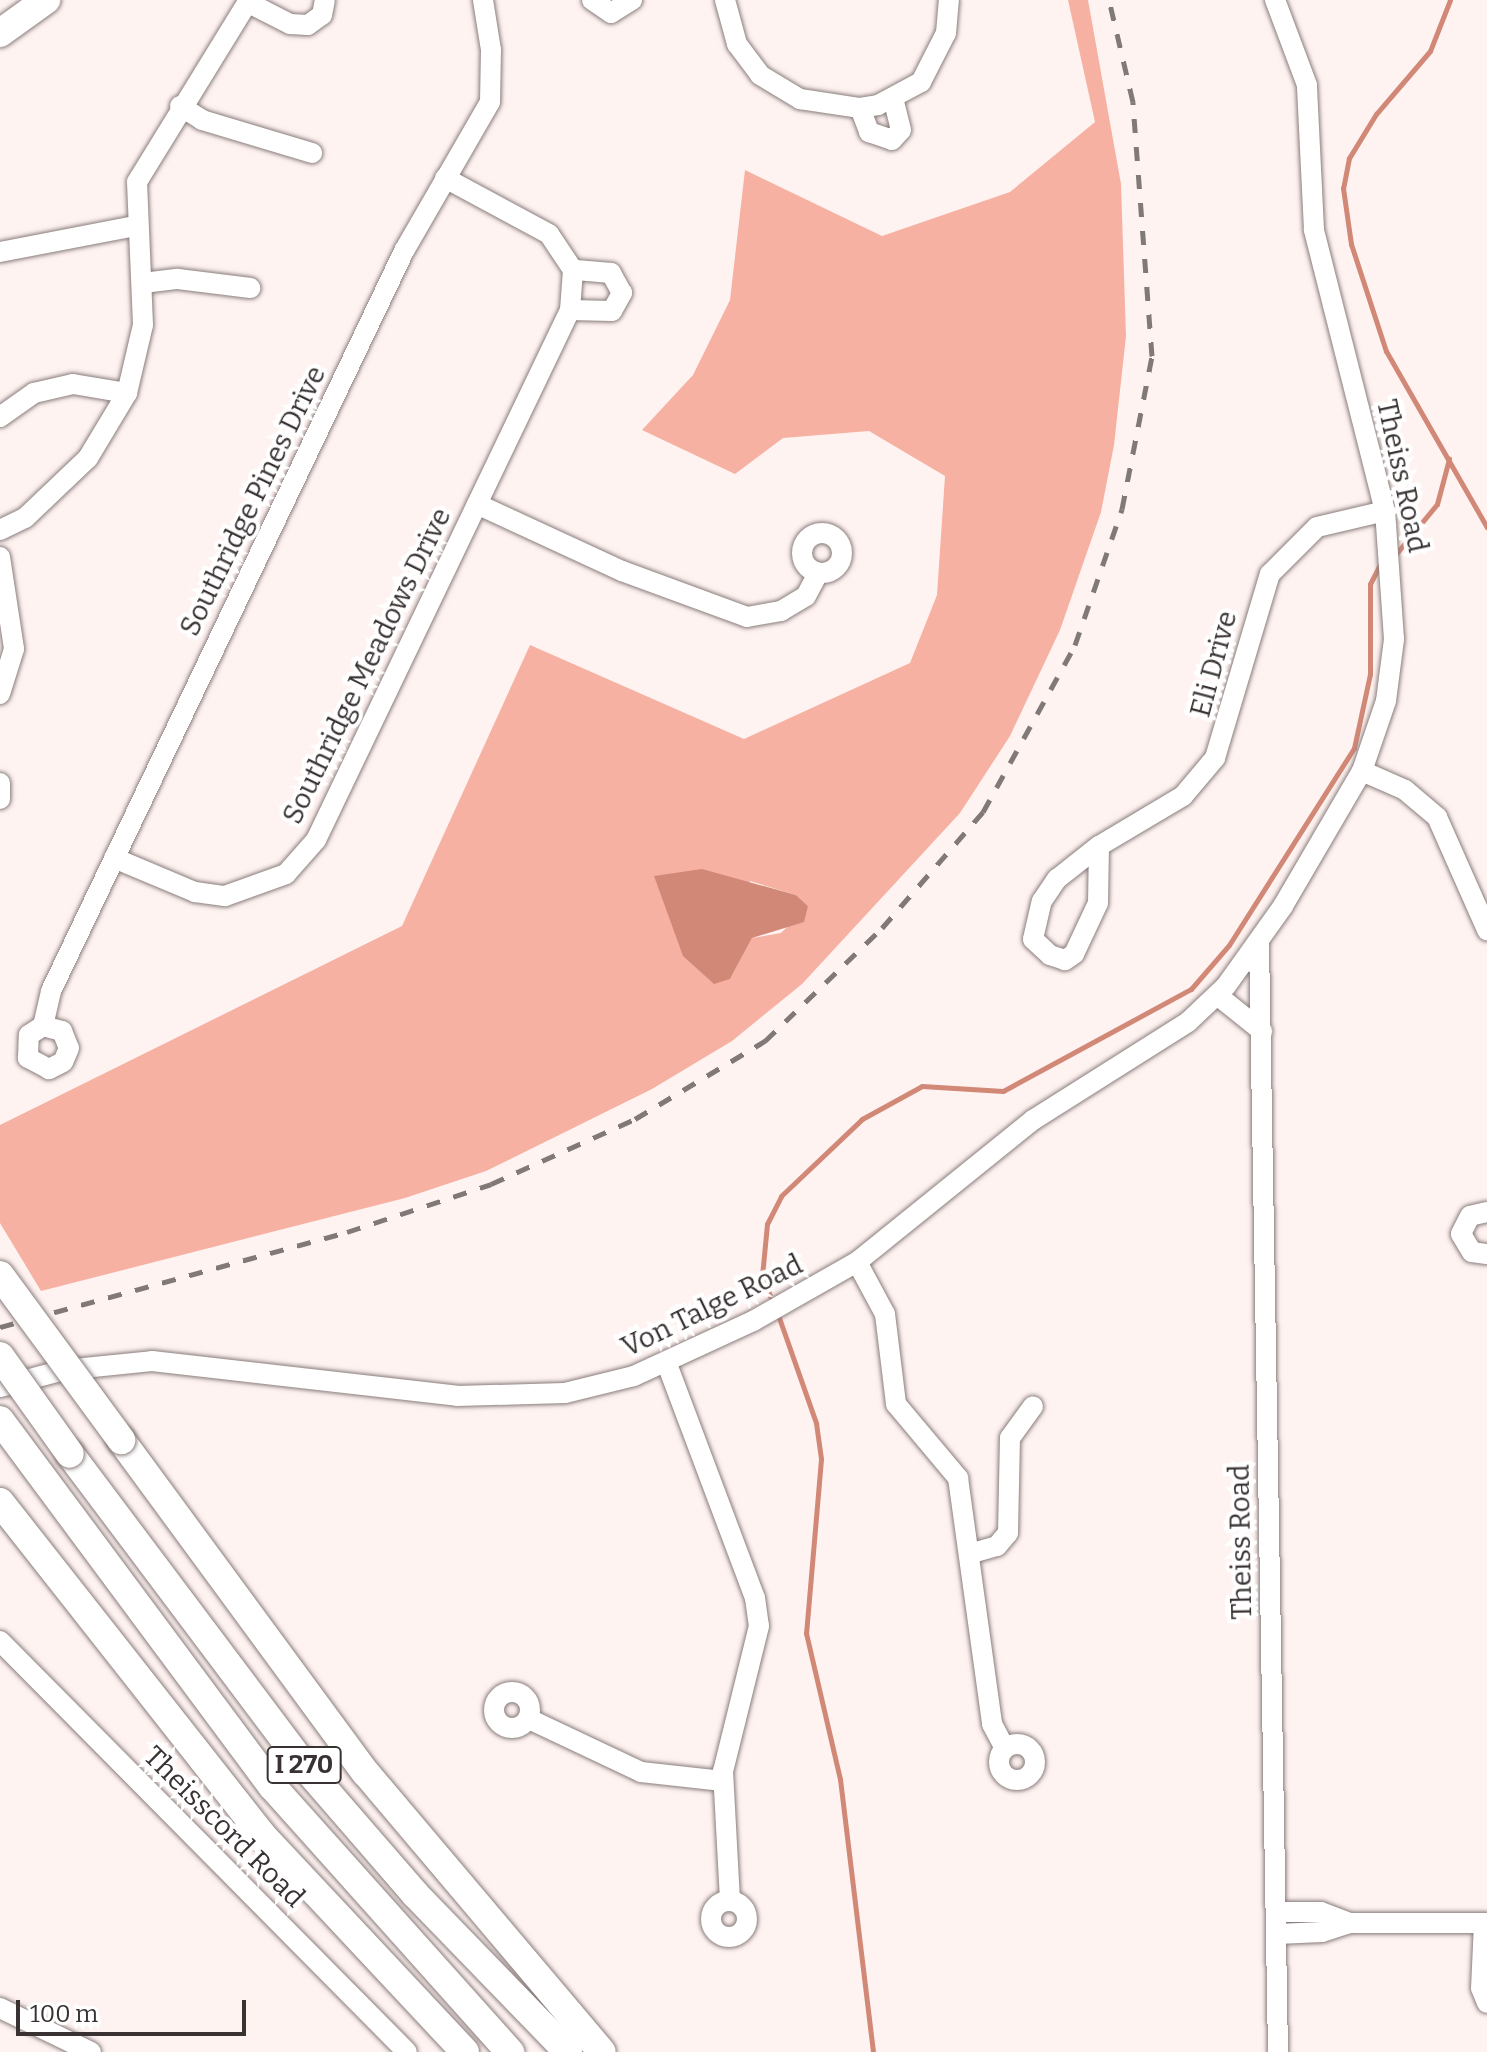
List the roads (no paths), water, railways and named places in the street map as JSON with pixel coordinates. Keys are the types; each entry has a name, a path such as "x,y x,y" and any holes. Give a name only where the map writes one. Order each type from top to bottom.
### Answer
{"highway":[{"path":"0,33 46,0"},
{"path":"0,1275 366,1773 602,2052"},
{"name":"I 270","path":"0,1356 306,1768 415,1894 568,2052"},
{"name":"I 270","path":"0,1420 273,1787 510,2052"},
{"path":"0,1502 262,1835 465,2052"}],"street":[{"path":"0,530 25,518 88,458 127,393 143,325 143,283 135,226 140,173 180,106 248,1 290,24 308,25 322,15 325,0"},
{"name":"Southridge Pines Drive","path":"43,1026 51,991 314,435 445,178 490,102 483,0"},
{"path":"592,0 611,13 632,0"},
{"path":"725,0 737,44 760,75 800,99 860,108 893,98 921,82 933,65 946,33 949,0"},
{"name":"Theiss Road","path":"1217,995 1259,942 1362,771 1391,670 1392,559 1385,511 1317,250 1307,85 1275,0"},
{"path":"860,108 869,132 892,140 901,130 893,98"},
{"path":"180,106 202,120 312,153"},
{"path":"445,178 541,228 573,270 611,273 622,293 612,311 570,310"},
{"path":"0,252 135,226"},
{"name":"Southridge Meadows Drive","path":"114,858 209,895 250,892 298,865 570,310 573,270"},
{"path":"143,283 191,280 250,288"},
{"path":"0,417 34,393 73,384 127,393"},
{"path":"477,504 622,571 747,617 781,611 806,596 818,573"},
{"name":"Eli Drive","path":"1099,846 1098,903 1074,954 1065,960 1050,955 1033,939 1042,901 1068,867 1099,846 1183,796 1215,758 1261,598 1287,553 1317,527 1385,511"},
{"path":"0,557 14,649 0,694"},
{"path":"1362,771 1405,790 1437,817 1487,930"},
{"path":"0,783 0,799"},
{"name":"Theiss Road","path":"1259,942 1278,2052"},
{"path":"1217,995 1262,1031"},
{"name":"Von Talge Road","path":"0,1387 96,1364 165,1361 408,1394 534,1396 608,1385 667,1364 789,1302 857,1262 1033,1120 1188,1022 1217,995"},
{"path":"1487,1212 1470,1216 1461,1234 1466,1248 1487,1255"},
{"path":"857,1262 885,1314 896,1404 958,1478 992,1724 1004,1747"},
{"path":"667,1364 755,1598 756,1649 729,1725 723,1781 730,1900"},
{"path":"969,1554 997,1546 1008,1533 1010,1438 1033,1406"},
{"name":"Theisscord Road","path":"0,1641 407,2052"},
{"path":"529,1719 641,1772 723,1781"},
{"path":"1276,1912 1321,1912 1350,1923"},
{"path":"1277,1934 1322,1932 1350,1923 1485,1923 1481,1988 1487,2003"},
{"path":"0,2008 80,2050"}],"waterway":[{"path":"1450,0 1430,51 1376,114 1349,158 1343,188 1351,244 1386,351 1487,527"},
{"path":"1395,555 1437,504 1449,459"},
{"path":"773,1303 762,1276 767,1224 781,1196 862,1119 922,1086 1003,1091 1191,989 1229,945 1354,748 1370,674 1370,584 1382,560"},
{"path":"777,1312 816,1423 821,1459 806,1633 840,1779 873,2052"}],"railway":[{"path":"0,1327 347,1232 491,1184 635,1119 765,1041 882,928 983,812 1075,645 1122,509 1152,356 1133,102 1109,0"}]}
